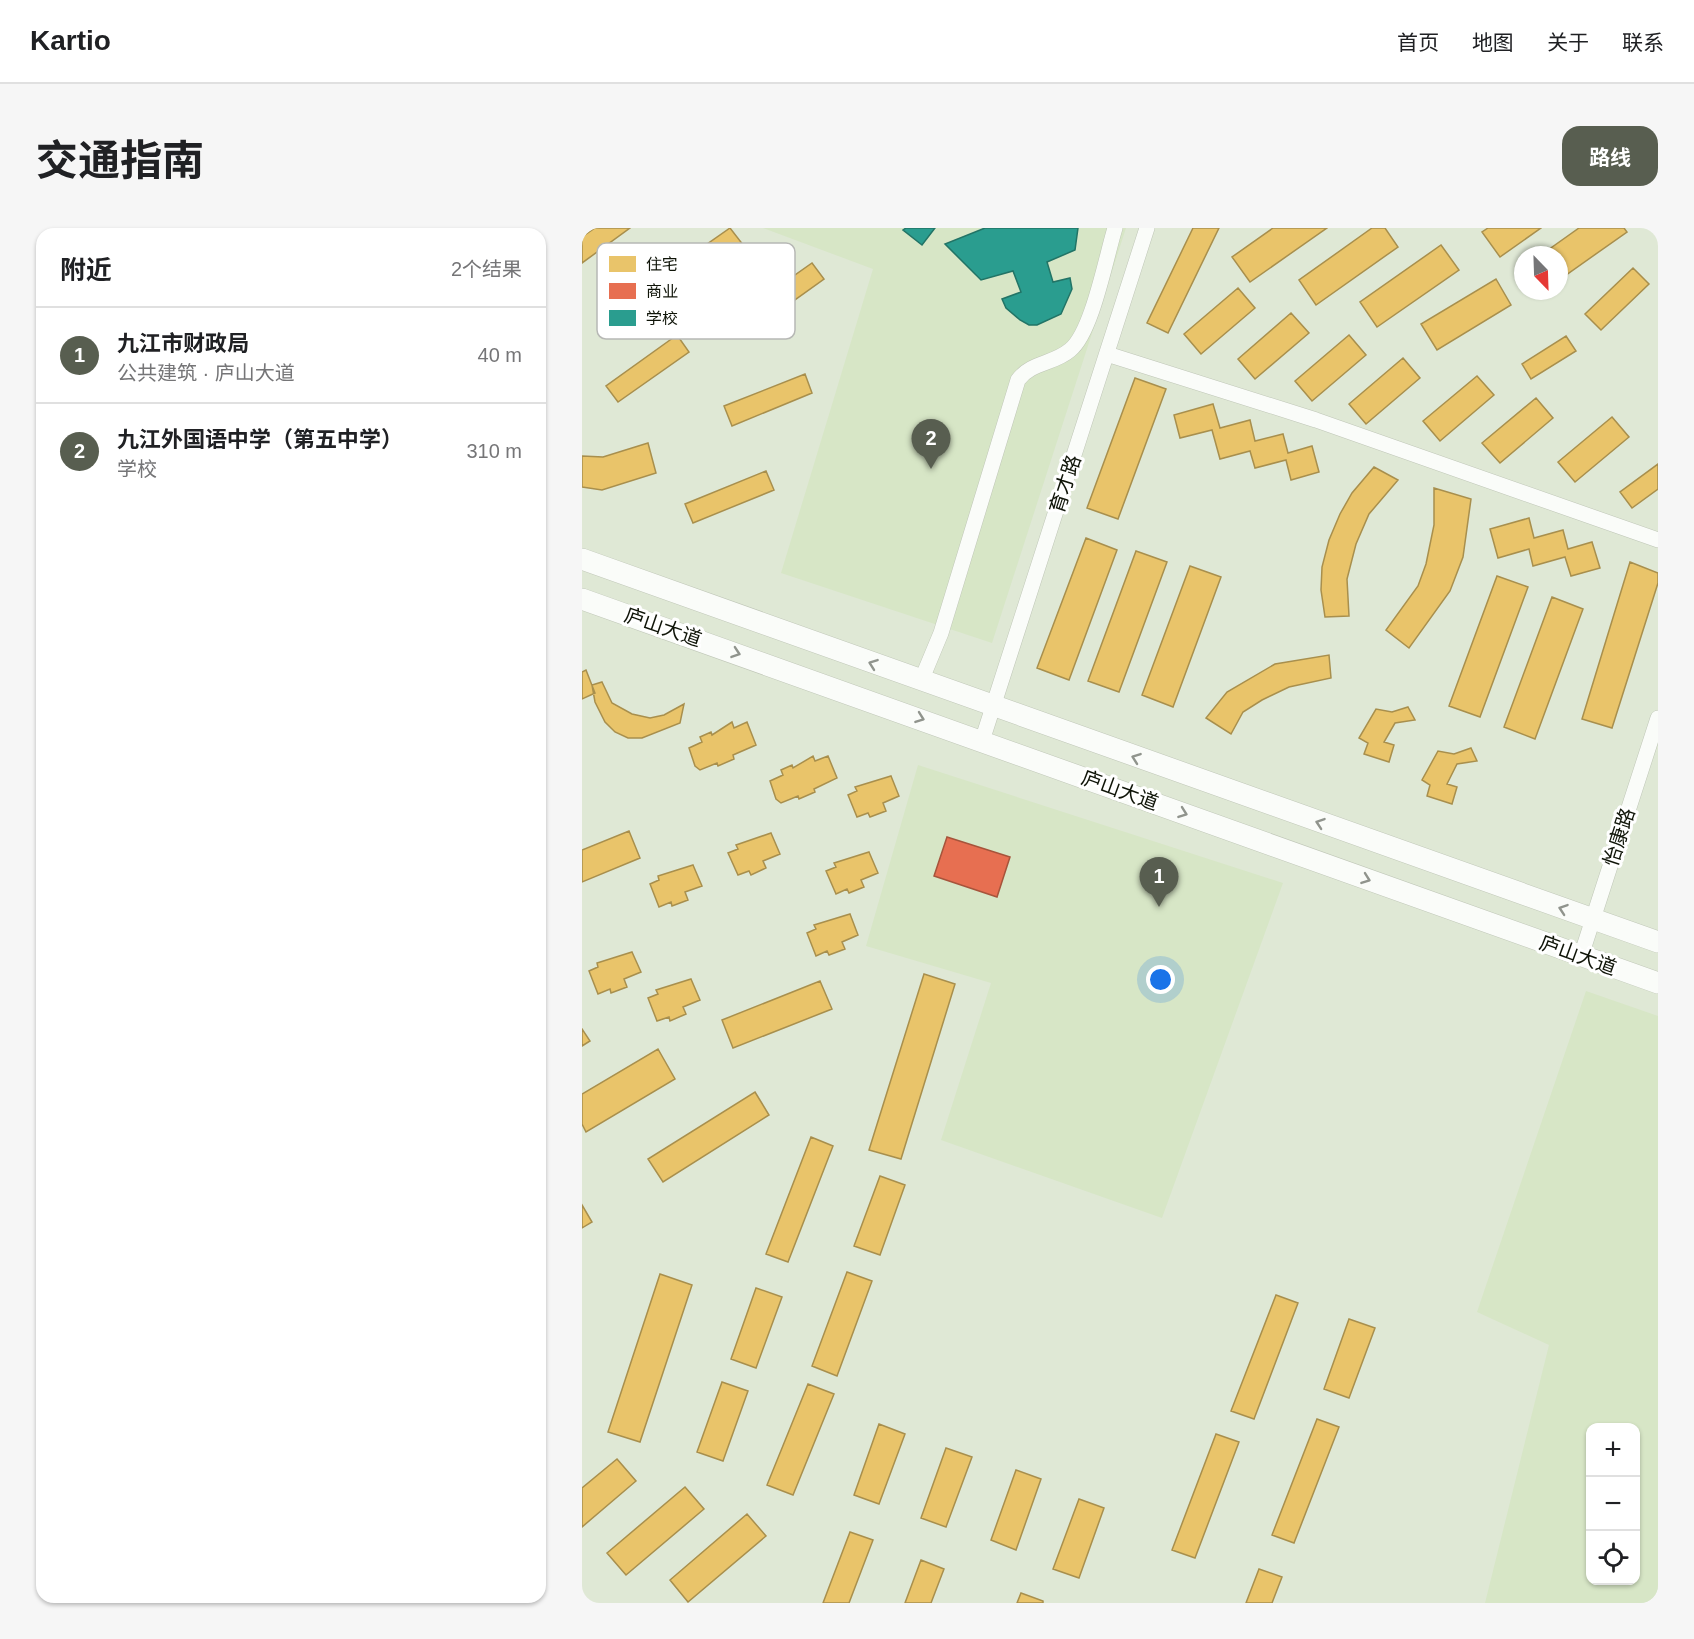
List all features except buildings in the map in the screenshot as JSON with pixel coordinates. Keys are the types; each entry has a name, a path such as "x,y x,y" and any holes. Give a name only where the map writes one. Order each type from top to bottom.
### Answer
{"highway":[{"name":"庐山大道","path":"582,559 1658,942"},
{"name":"庐山大道","path":"582,599 1658,983"}],"street":[{"path":"921,681 941,633 1018,380 1024,372 1070,351 1080,340 1088,323 1114,228"},
{"name":"育才路","path":"982,741 1147,228"},
{"path":"1107,354 1316,420 1658,540"},
{"name":"怡康路","path":"1581,956 1658,718"}],"shaded area":[{"path":"763,228 1126,228 992,643 781,573 873,269"},
{"path":"918,765 1283,883 1162,1218 941,1140 991,983 866,946"},
{"path":"1586,991 1658,1016 1658,1603 1485,1603 1549,1345 1477,1312"}],"place":[{"name":"九江外国语中学（第五中学）","path":"931,469"},
{"name":"九江市财政局","path":"1159,907"}]}
